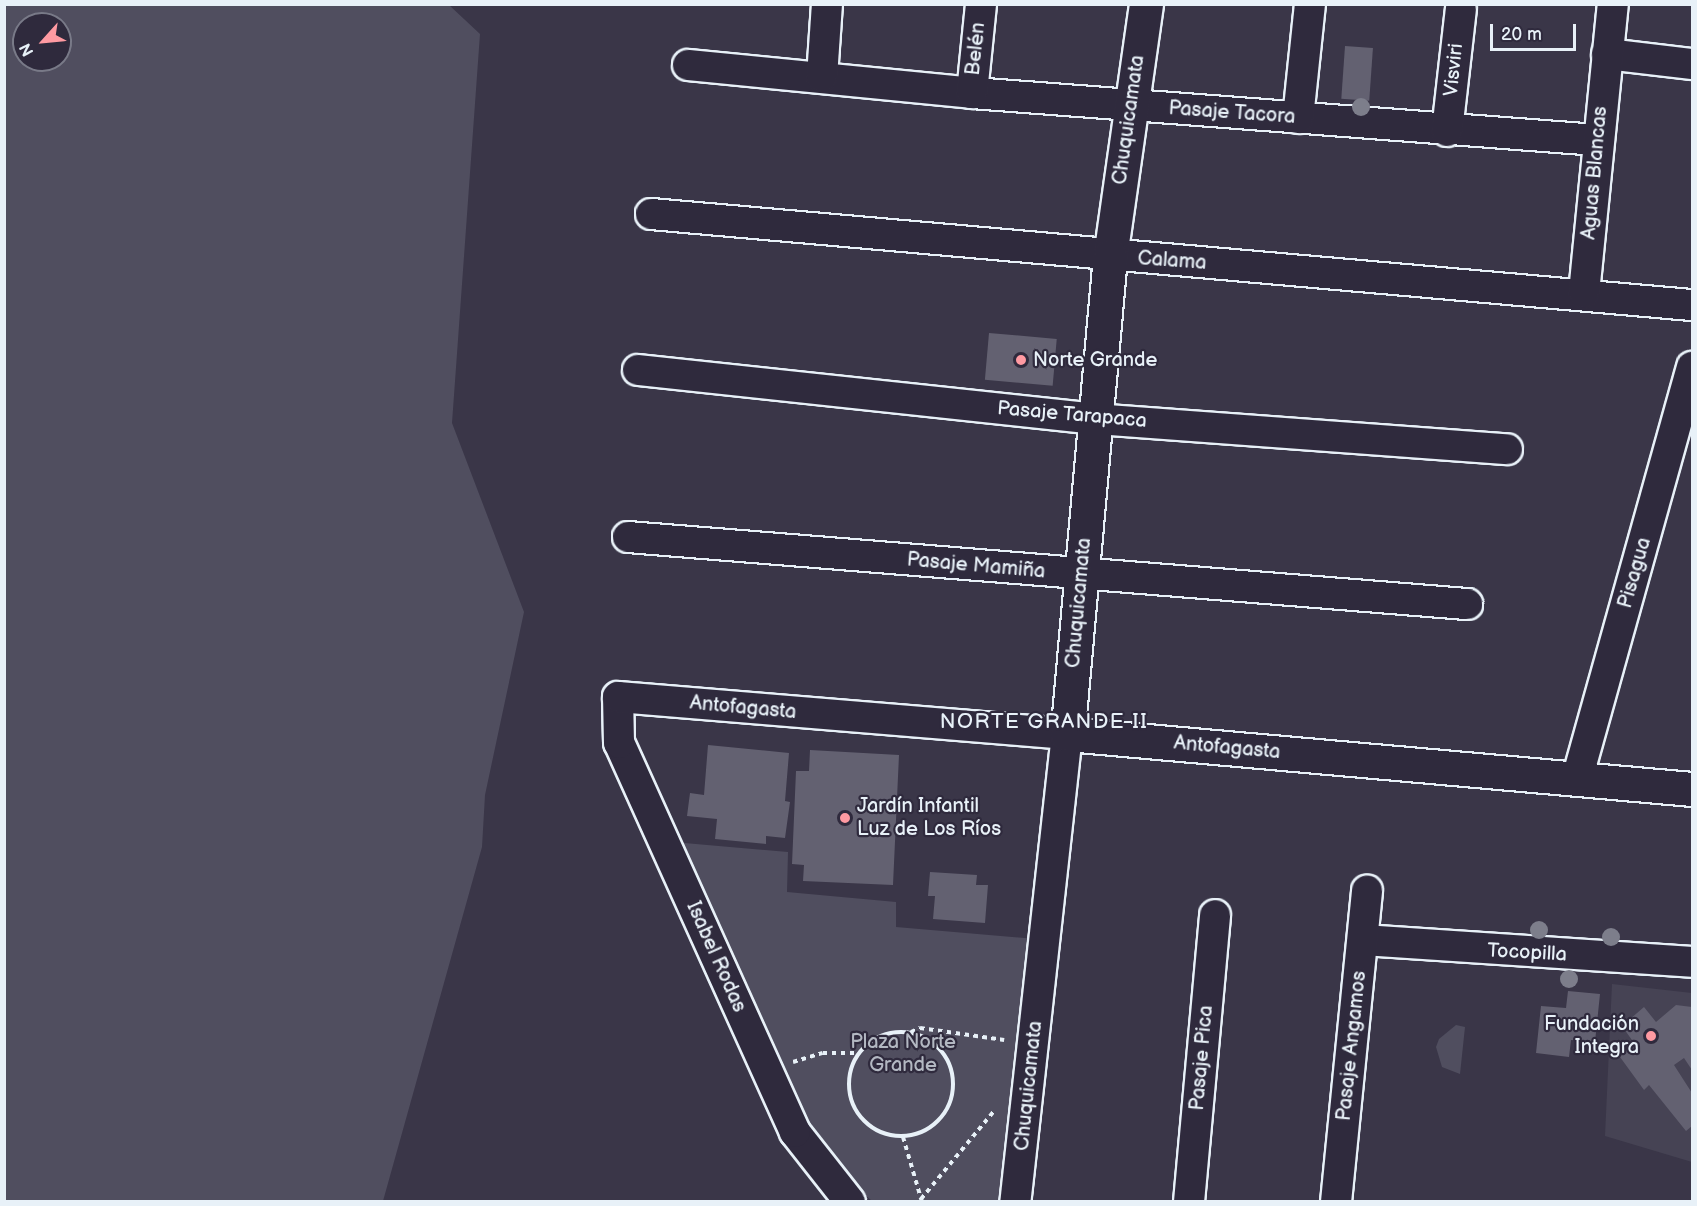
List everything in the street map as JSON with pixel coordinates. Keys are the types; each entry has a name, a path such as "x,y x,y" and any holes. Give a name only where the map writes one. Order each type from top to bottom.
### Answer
{"street":[{"path":"822,77 827,4"},
{"name":"Belén","path":"972,93 981,4"},
{"name":"Chuquicamata","path":"1015,1202 1067,734 1110,256 1146,4"},
{"path":"1298,117 1310,4"},
{"name":"Aguas Blancas","path":"1584,293 1597,140 1613,4"},
{"name":"Visviri","path":"1447,130 1461,9"},
{"path":"1607,54 1692,63"},
{"name":"Pasaje Tacora","path":"688,65 972,93 1597,140"},
{"name":"Calama","path":"651,214 1110,256 1584,293 1692,305"},
{"name":"Pisagua","path":"1577,779 1692,367"},
{"name":"Pasaje Tarapaca","path":"639,370 1095,419 1507,449"},
{"name":"Pasaje Mamiña","path":"628,537 1081,575 1467,604"},
{"name":"Antofagasta","path":"618,697 1692,789"},
{"name":"Isabel Rodas","path":"618,697 619,743 795,1132 850,1202"},
{"name":"Pasaje Angamos","path":"1336,1202 1367,891"},
{"name":"Pasaje Pica","path":"1189,1202 1215,915"},
{"name":"Tocopilla","path":"1363,940 1692,962"}],"path":[{"path":"910,1032 940,1048 950,1063 953,1096 934,1126 903,1137 870,1127 858,1114 850,1099 849,1081 860,1053 876,1038 920,1029 1011,1041"},
{"path":"767,1071 823,1053 860,1053"},
{"path":"921,1200 1002,1102"},
{"path":"903,1137 921,1200"}],"shaded area":[{"name":"Fundación Integra","path":"1612,984 1692,993 1692,1162 1605,1136"}],"green space":[{"path":"5,4 449,5 480,34 452,423 524,612 485,795 482,847 383,1201 5,1201"},
{"name":"Plaza Norte Grande","path":"673,842 788,852 787,892 896,902 896,927 1036,939 1006,1201 872,1201 843,1175 799,1122"},
{"path":"1456,1025 1465,1027 1460,1074 1442,1067 1436,1047 1439,1039"}],"building":[{"path":"1345,46 1373,48 1369,101 1341,99"},
{"name":"Norte Grande","path":"989,333 1057,339 1053,386 985,380"},
{"path":"708,745 789,753 785,801 790,802 785,838 766,836 766,844 715,839 717,819 687,816 690,793 704,795"},
{"name":"Jardín Infantil Luz de Los Ríos","path":"810,750 899,755 893,885 803,881 804,865 792,864 796,771 809,771"},
{"path":"930,872 977,875 976,885 988,885 985,923 933,919 935,896 928,896"},
{"path":"1568,991 1600,994 1595,1042 1571,1040 1569,1057 1536,1053 1541,1006 1566,1008"},
{"path":"1676,1005 1692,1007 1692,1070 1684,1058 1674,1065 1692,1093 1692,1126 1686,1131 1649,1085 1644,1090 1620,1057 1634,1043 1622,1026 1644,1007 1656,1022"}],"place":[{"name":"Norte Grande","path":"1021,360"},
{"name":"Jardín Infantil Luz de Los Ríos","path":"845,818"},
{"name":"Fundación Integra","path":"1651,1036"}],"district":[{"name":"NORTE GRANDE II","path":"1044,722"}]}
